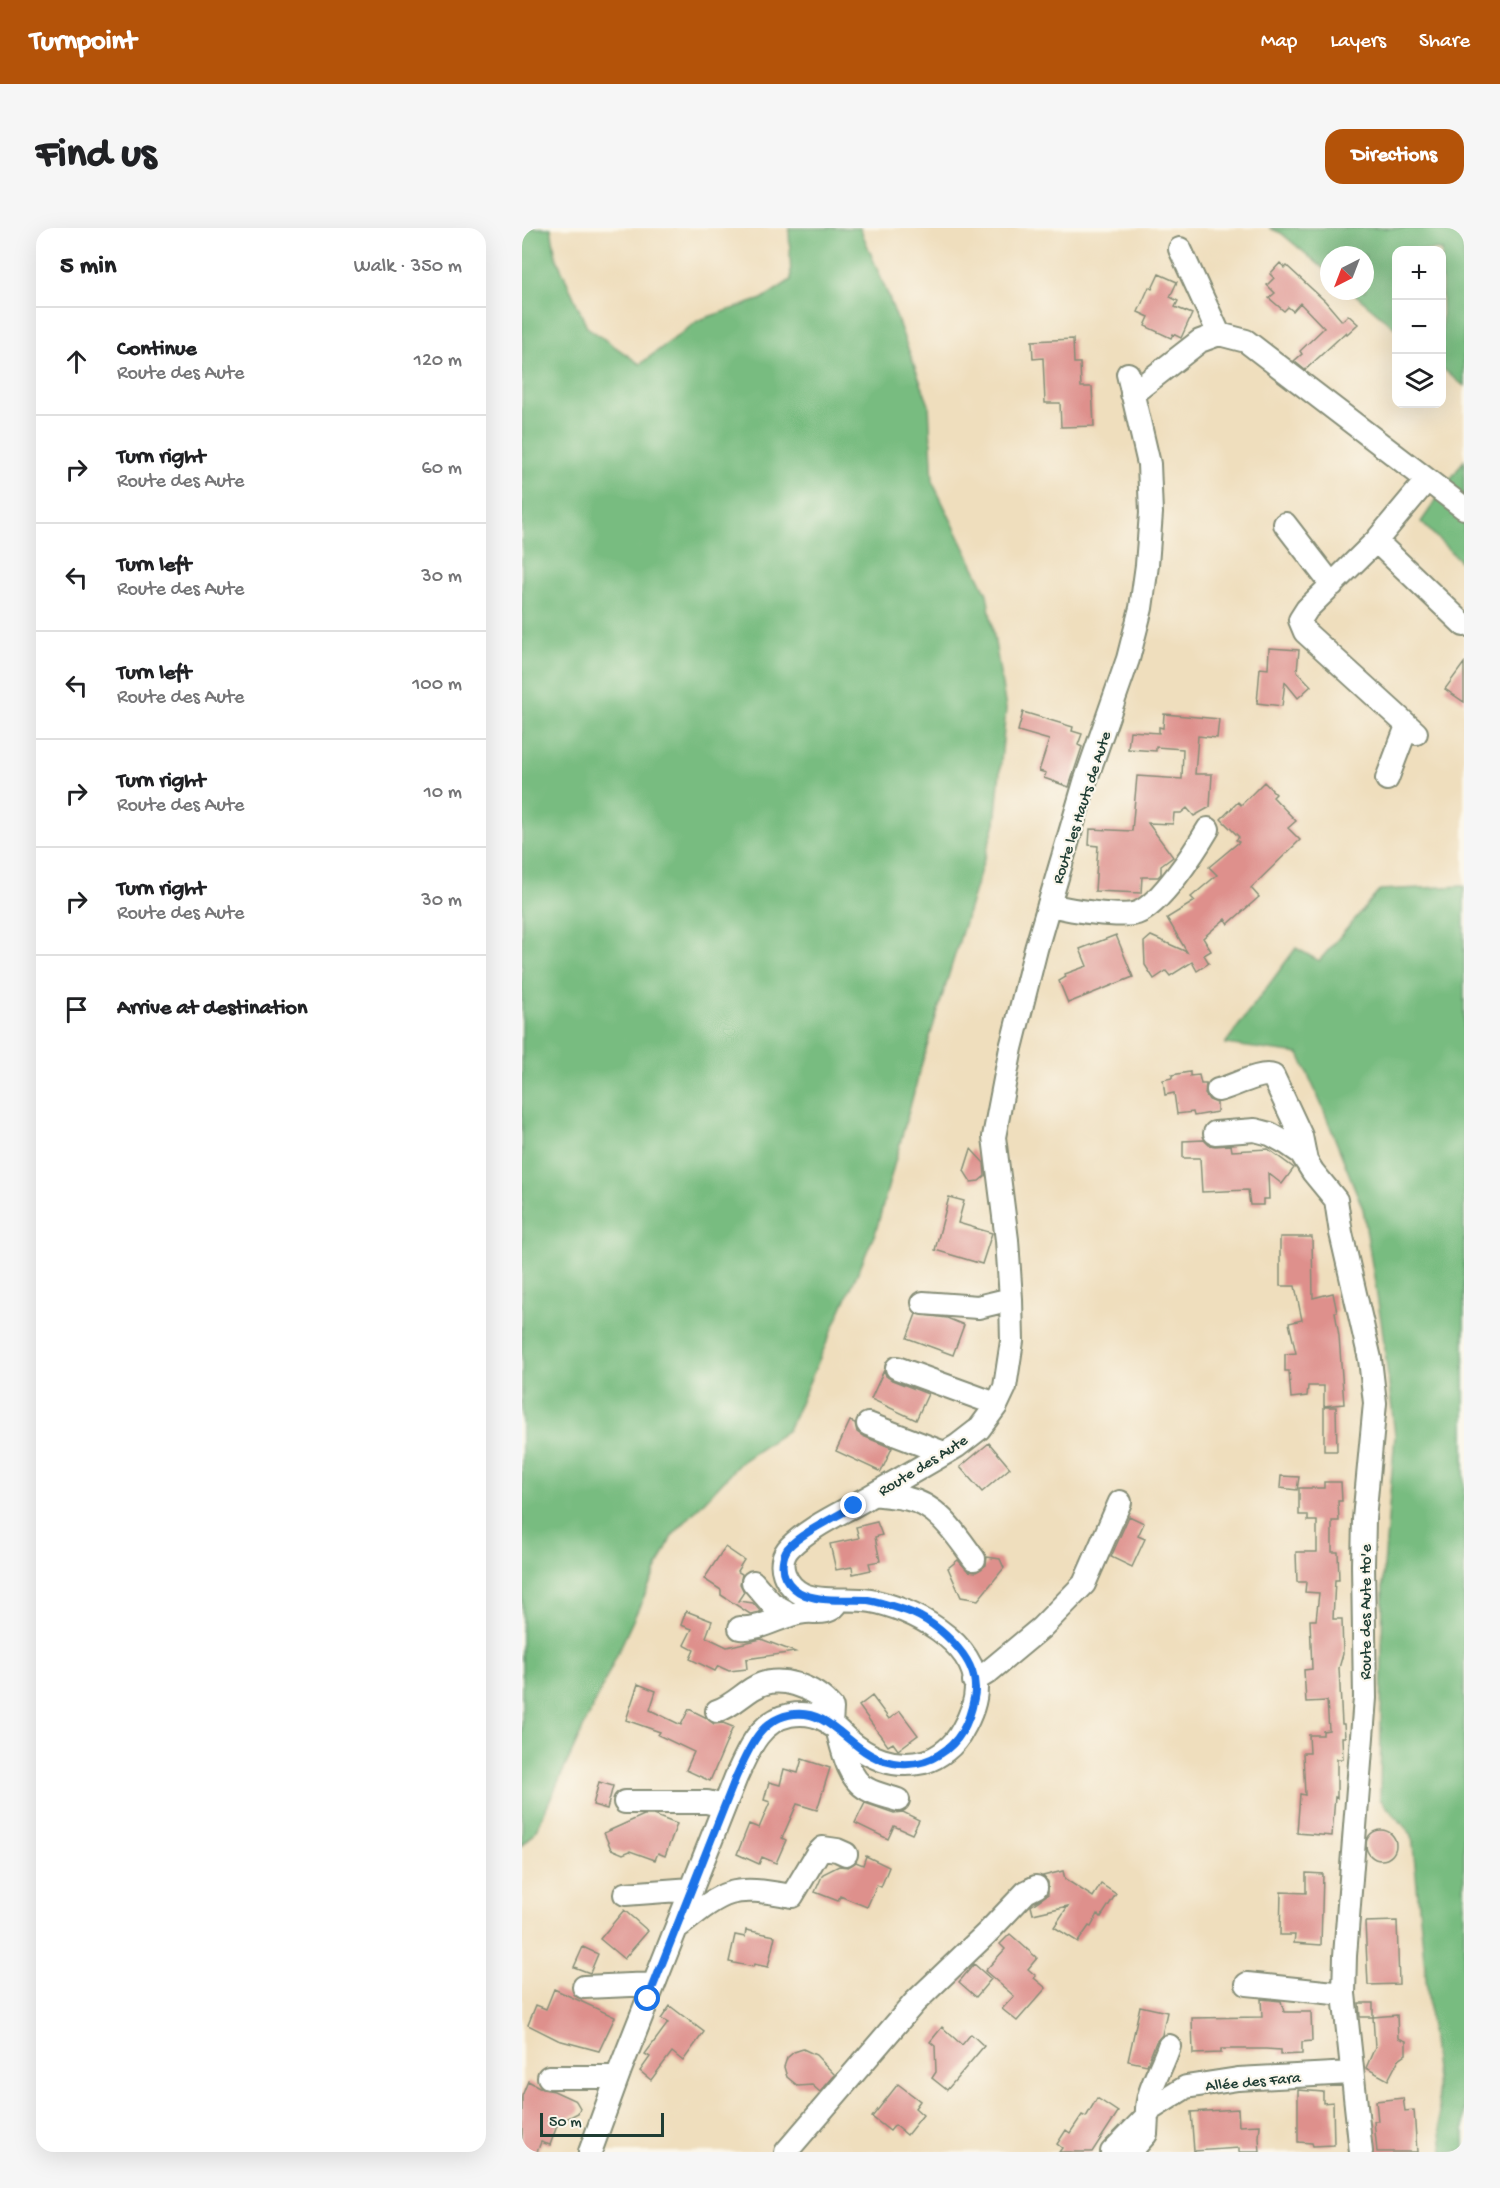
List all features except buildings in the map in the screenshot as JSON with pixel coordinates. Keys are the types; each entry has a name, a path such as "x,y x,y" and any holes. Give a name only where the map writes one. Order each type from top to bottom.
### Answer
{"street":[{"path":"1180,249 1219,334 1246,340 1309,387 1426,481 1464,508"},
{"name":"Route les Hauts de Aute","path":"1007,1240 994,1137 1011,1048 1049,904 1085,782 1128,659 1141,608 1150,523 1149,464 1130,384 1200,341 1219,334"},
{"path":"1387,778 1412,729 1305,632 1300,620 1306,609 1376,541 1426,481"},
{"path":"1285,524 1332,585"},
{"path":"1376,541 1464,625"},
{"path":"1049,904 1102,914 1135,914 1152,904 1200,844 1208,829"},
{"path":"1218,1090 1260,1075 1273,1076 1301,1136 1306,1161"},
{"name":"Route des Aute Ho'e","path":"1215,1133 1256,1130 1270,1134 1301,1154 1336,1200 1341,1233 1370,1359 1375,1403 1364,1520 1364,1727 1347,1910 1344,1994 1361,2152"},
{"name":"Route des Aute","path":"590,2152 724,1806 749,1748 767,1725 782,1716 812,1714 827,1721 856,1747 873,1758 890,1764 911,1765 930,1760 945,1751 961,1734 971,1712 976,1688 972,1670 961,1651 947,1636 932,1624 910,1612 871,1600 805,1596 795,1590 782,1571 788,1548 812,1530 944,1453 979,1429 996,1404 1005,1387 1012,1341 1007,1240"},
{"path":"923,1303 978,1307 1011,1299"},
{"path":"897,1368 996,1404"},
{"path":"868,1424 944,1453"},
{"path":"874,1494 909,1499 923,1505 950,1528 974,1559"},
{"path":"974,1681 1041,1628 1084,1584 1120,1502"},
{"path":"753,1582 772,1604 785,1611 788,1616"},
{"path":"740,1628 763,1627 802,1612 832,1610 841,1599"},
{"path":"717,1711 734,1703 755,1687 774,1682 793,1683 811,1690 824,1698 832,1708 834,1728 857,1781 864,1788 898,1800"},
{"path":"626,1802 707,1802 724,1806"},
{"path":"677,1928 708,1903 725,1893 743,1889 792,1896 823,1848 846,1854"},
{"path":"786,2152 915,2002 1026,1892 1036,1887"},
{"path":"625,1894 692,1889"},
{"path":"584,1987 654,1984"},
{"path":"1247,1984 1275,1985 1344,1994"},
{"path":"1284,1998 1302,1997 1319,1992"},
{"path":"1130,2152 1147,2125 1146,2104 1169,2046"},
{"name":"Allée des Fara","path":"1147,2125 1151,2109 1186,2087 1213,2081 1352,2073"},
{"path":"549,2077 618,2077"},
{"path":"1112,2152 1147,2125"}],"green space":[{"path":"522,228 551,228 556,257 587,327 640,364 699,320 762,299 791,280 789,228 860,228 929,405 933,483 987,594 1006,709 995,823 922,1063 876,1231 788,1430 741,1462 672,1536 535,1832 522,1846"},
{"path":"1269,228 1464,228 1464,386 1446,371 1446,246 1392,246 1392,326 1362,300 1374,300 1374,246 1320,246 1320,266 1281,233"},
{"path":"1464,460 1464,565 1421,522"},
{"path":"1464,886 1464,2152 1443,2152 1412,1835 1380,1799 1383,1578 1395,1435 1382,1327 1363,1209 1299,1054 1225,1044 1296,948 1319,961 1380,890"}],"route":[{"path":"648,1999 736,1777 749,1748 767,1725 782,1716 812,1714 827,1721 856,1747 873,1758 890,1764 911,1765 930,1760 945,1751 961,1734 971,1712 976,1688 972,1670 961,1651 932,1624 910,1612 871,1600 805,1596 788,1582 782,1571 788,1548 812,1530 854,1506"}]}
